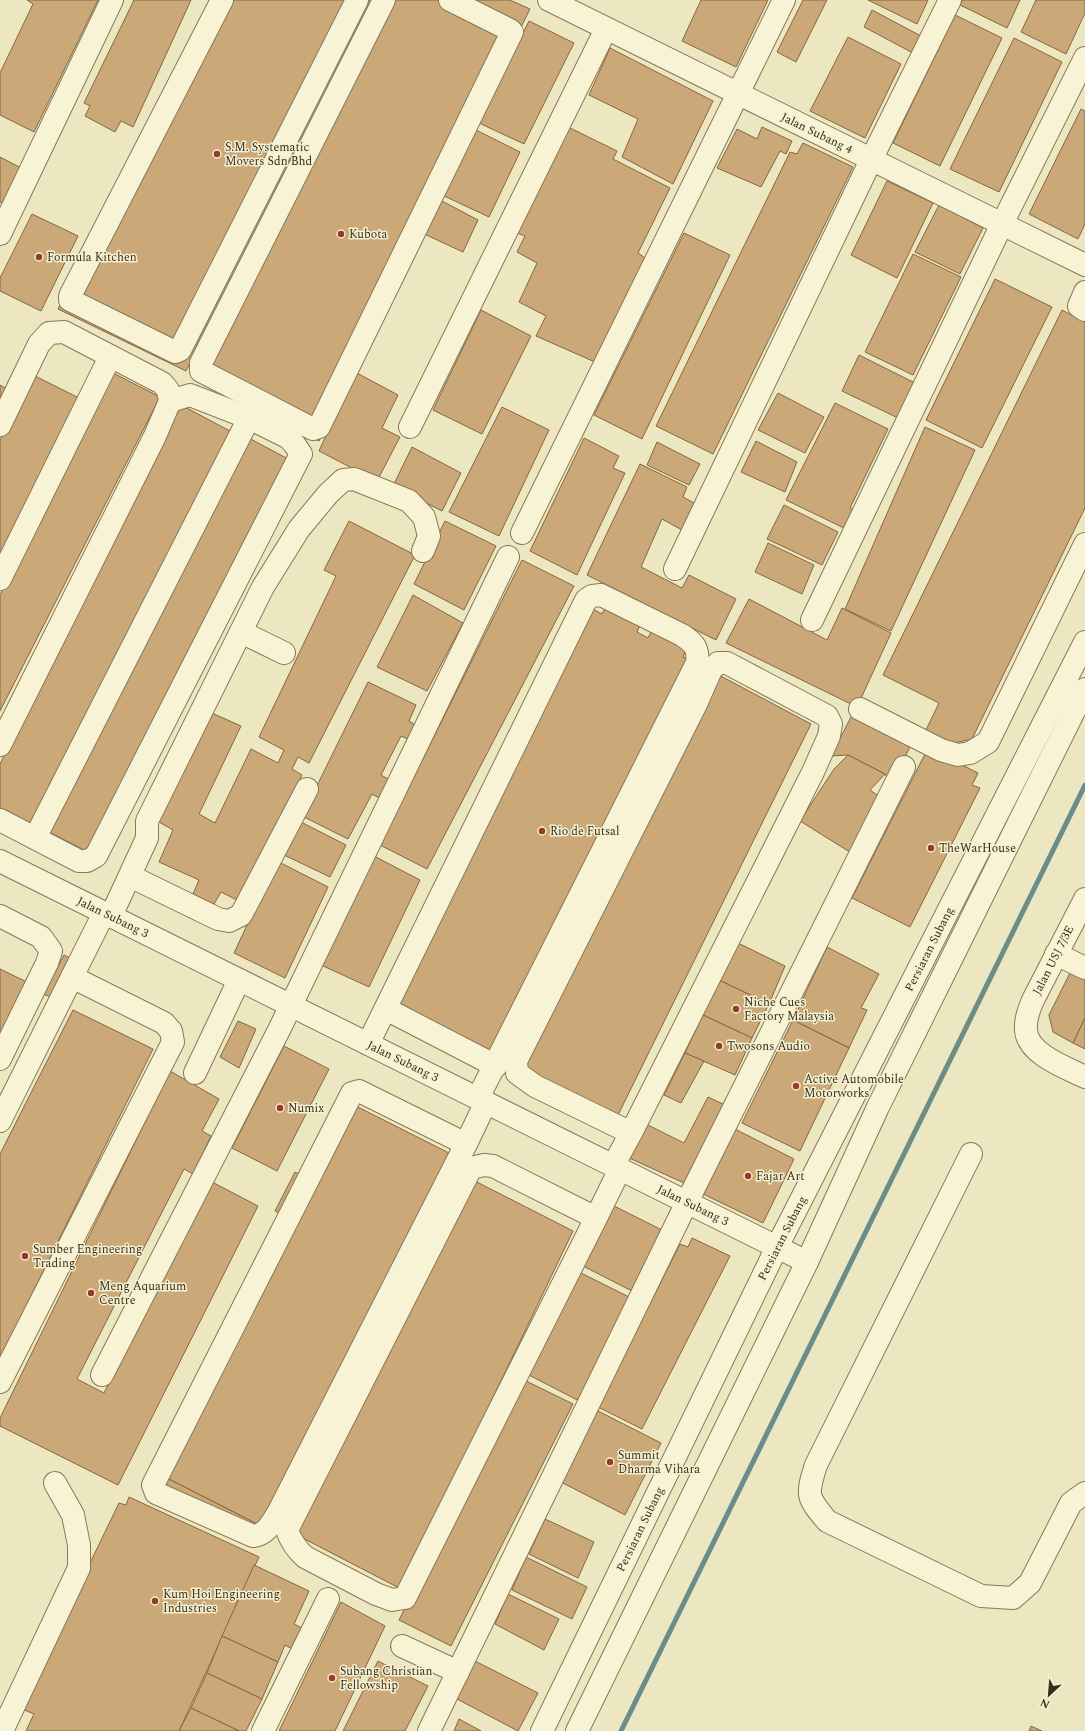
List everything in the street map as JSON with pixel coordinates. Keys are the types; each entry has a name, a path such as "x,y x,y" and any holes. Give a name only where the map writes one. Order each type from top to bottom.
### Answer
{"street":[{"path":"0,234 112,0"},
{"path":"222,0 70,296 70,300 175,352 180,350 357,0"},
{"path":"384,0 200,363 201,372 313,429 319,427 512,32 450,0"},
{"path":"522,533 784,0"},
{"path":"675,569 871,160 950,0"},
{"name":"Jalan Subang 4","path":"554,1 606,29 1085,264"},
{"path":"410,427 606,29"},
{"path":"812,620 1002,224 1085,58"},
{"path":"1085,292 1078,306 1085,310"},
{"path":"0,425 39,344 49,333 64,332 162,383 168,390 170,401 155,436 0,745"},
{"path":"0,579 110,357"},
{"path":"0,820 79,861 87,861 96,856 270,518 301,454 289,438 249,418 190,395 170,401"},
{"path":"35,838 249,418"},
{"path":"0,1121 72,977 130,876 148,838 147,821 264,587 299,529 328,494 343,480 354,479 409,501 424,517 429,536 423,551"},
{"path":"860,709 941,750 958,755 970,753 988,742 1085,544"},
{"path":"102,1375 290,1005 508,557"},
{"path":"368,1044 586,600 592,596 601,595 682,635 694,644 698,655 697,663 496,1066 466,1144 278,1513 268,1528 259,1536 253,1536 156,1493 153,1486 352,1093 359,1091 466,1144"},
{"path":"241,632 284,653"},
{"name":"Persiaran Subang","path":"542,1731 777,1247 1085,642"},
{"path":"596,1218 493,1166 484,1165 471,1168 287,1530 293,1544 305,1557 376,1594 392,1600 405,1598 596,1218 631,1133 813,772 829,736 831,724 827,716 727,663 718,663 711,670 692,711 516,1061 518,1073 535,1086 631,1133"},
{"name":"Persiaran Subang","path":"577,1731 806,1262 878,1107 1085,689"},
{"path":"429,1731 687,1202 904,767"},
{"path":"130,876 218,919 229,921 241,915 307,789"},
{"name":"Jalan Subang 3","path":"0,861 806,1262"},
{"name":"Jalan USJ 7/3E","path":"1085,899 1033,1000 1027,1015 1025,1031 1032,1045 1044,1057 1085,1077"},
{"path":"0,916 41,937 51,951 47,963 0,1059"},
{"path":"1056,954 1085,968"},
{"path":"0,1382 173,1042 171,1031 164,1023 72,977"},
{"path":"195,1073 239,980"},
{"path":"386,1009 496,1066"},
{"path":"971,1154 816,1465 810,1485 811,1501 826,1521 981,1596 1013,1598 1030,1583 1071,1503 1085,1493"},
{"path":"2,1731 79,1568 79,1545 73,1515 55,1483"},
{"path":"263,1731 328,1599"},
{"path":"402,1646 458,1672"}],"building":[{"path":"27,0 98,0 34,132 0,115 0,73 33,4"},
{"path":"134,0 191,0 133,127 121,121 115,132 85,116 90,106 84,103"},
{"name":"S.M. Systematic Movers Sdn Bhd","path":"216,0 376,0 186,371 58,309"},
{"name":"Kubota","path":"384,0 510,0 530,9 375,321 319,441 192,375"},
{"path":"701,0 768,0 736,67 682,41"},
{"path":"803,0 827,0 796,62 777,52"},
{"path":"868,0 928,0 917,24"},
{"path":"962,0 1020,0 1007,28 960,5"},
{"path":"1036,0 1085,0 1085,13 1066,54 1021,32"},
{"path":"872,10 921,36 913,53 864,27"},
{"path":"955,15 1002,38 940,166 893,143"},
{"path":"529,21 574,43 524,144 479,123"},
{"path":"848,37 901,64 865,138 810,111"},
{"path":"1014,38 1062,62 999,192 950,169"},
{"path":"610,48 713,101 673,184 622,157 638,119 589,95"},
{"path":"1081,109 1085,111 1085,224 1078,239 1029,214"},
{"path":"568,127 617,151 613,159 670,188 638,253 645,258 595,362 536,336 546,316 519,302 537,263 517,252 525,236 517,233"},
{"path":"762,127 792,141 786,154 780,151 761,187 717,168 737,129 757,139"},
{"path":"474,129 520,152 489,217 442,195"},
{"path":"803,143 853,167 713,454 656,426 790,152 797,154"},
{"path":"0,157 25,170 6,205 0,202"},
{"path":"887,181 933,203 897,278 851,255"},
{"path":"440,200 478,220 463,252 422,233"},
{"path":"939,205 983,228 960,274 915,252"},
{"name":"Formula Kitchen","path":"32,214 78,236 41,311 0,291 0,278"},
{"path":"684,233 730,255 642,439 594,415"},
{"path":"913,254 961,277 913,375 865,352"},
{"path":"995,279 1052,307 982,448 926,420"},
{"path":"481,310 531,336 482,434 433,410"},
{"path":"1062,310 1085,322 1085,508 972,739 950,744 925,732 939,703 883,675"},
{"path":"859,355 915,383 898,418 842,391"},
{"path":"355,372 398,395 382,428 400,437 377,481 319,451"},
{"path":"113,373 160,397 0,711 0,595"},
{"path":"33,375 83,400 0,564 0,440"},
{"path":"0,385 7,389 0,403"},
{"path":"778,393 824,417 805,453 758,430"},
{"path":"835,403 888,429 850,508 857,512 848,530 786,500"},
{"path":"181,405 230,431 32,826 0,810 0,764"},
{"path":"502,407 549,430 499,536 449,512"},
{"path":"925,427 975,450 891,631 845,609"},
{"path":"245,436 290,460 92,854 45,830"},
{"path":"584,438 619,456 613,468 625,473 577,575 530,551"},
{"path":"756,441 797,462 785,492 741,472"},
{"path":"657,442 700,464 689,485 647,465"},
{"path":"412,447 461,473 442,511 393,486"},
{"path":"640,464 687,487 683,497 694,503 682,530 662,519 641,567 682,588 689,575 736,599 716,640 587,575"},
{"path":"784,505 838,532 822,565 767,539"},
{"path":"349,521 415,555 309,763 298,757 292,769 302,775 241,902 221,892 214,904 193,894 199,880 159,862 173,830 159,822 205,710 241,726 199,814 215,823 251,749 278,763 284,750 259,737 336,576 324,570"},
{"path":"445,521 496,546 464,610 414,584"},
{"path":"768,543 814,565 802,594 755,572"},
{"path":"522,560 574,586 427,869 380,845"},
{"path":"413,595 463,623 427,691 377,667"},
{"path":"749,599 827,640 842,608 891,633 857,707 726,643"},
{"name":"Rio de Futsal","path":"607,604 641,623 637,632 648,638 653,628 687,648 683,657 690,660 493,1053 393,1002 591,608 602,614"},
{"path":"715,673 811,724 617,1117 519,1067"},
{"path":"368,682 416,705 409,721 417,726 410,740 401,736 381,775 390,780 381,799 372,794 348,839 302,816"},
{"path":"852,715 911,745 891,785 885,774 848,755 831,756"},
{"path":"928,748 978,773 972,785 980,788 910,927 852,898"},
{"path":"848,755 885,774 870,790 884,800 853,854 800,821 834,769"},
{"path":"299,821 346,845 330,877 282,854"},
{"path":"372,855 420,880 369,987 321,965"},
{"path":"277,861 328,887 285,978 234,953"},
{"path":"736,942 785,966 769,1004 719,980"},
{"path":"827,947 879,974 861,1008 867,1010 849,1048 793,1020"},
{"path":"64,955 76,961 56,999 43,994"},
{"path":"0,969 29,983 0,1042"},
{"path":"1072,969 1085,975 1085,1018 1073,1043 1053,1032 1049,1015"},
{"name":"Niche Cues Factory Malaysia","path":"719,980 769,1004 752,1038 703,1015"},
{"name":"Sumber Engineering Trading","path":"73,1010 153,1049 0,1359 0,1154"},
{"name":"Twosons Audio","path":"703,1015 752,1038 735,1075 685,1053"},
{"path":"1085,1018 1085,1049 1073,1043"},
{"name":"Active Automobile Motorworks","path":"793,1020 849,1048 800,1151 742,1123"},
{"path":"238,1021 256,1029 239,1068 220,1057"},
{"name":"Numix","path":"284,1046 329,1069 277,1171 232,1148"},
{"path":"685,1053 704,1061 681,1103 664,1095"},
{"name":"Meng Aquarium Centre","path":"170,1071 219,1099 202,1131 211,1136 193,1174 184,1169 77,1379 104,1393 212,1182 258,1206 118,1485 0,1426 0,1418"},
{"path":"708,1097 727,1106 699,1168 692,1166 684,1183 627,1157 644,1123 684,1143"},
{"path":"350,1103 449,1153 261,1526 161,1475"},
{"name":"Fajar Art","path":"733,1128 794,1159 763,1223 701,1193"},
{"path":"295,1172 311,1180 291,1219 275,1211"},
{"path":"469,1178 573,1231 401,1589 291,1532"},
{"path":"614,1206 664,1231 632,1291 583,1266"},
{"path":"692,1238 730,1256 642,1429 598,1407 680,1244 688,1247"},
{"path":"575,1270 637,1301 587,1405 525,1373"},
{"path":"520,1378 573,1404 451,1646 399,1620"},
{"name":"Summit Dharma Vihara","path":"594,1409 661,1443 625,1515 561,1482"},
{"path":"161,1475 261,1526 251,1547 151,1496"},
{"name":"Kum Hoi Engineering Industries","path":"129,1497 259,1557 179,1731 26,1731 34,1714 20,1708 119,1503 126,1505"},
{"path":"545,1519 594,1542 578,1578 529,1554"},
{"path":"526,1557 587,1587 572,1619 512,1590"},
{"path":"254,1565 309,1591 294,1624 304,1629 294,1650 285,1645 278,1662 222,1636"},
{"path":"508,1594 559,1619 544,1650 495,1624"},
{"name":"Subang Christian Fellowship","path":"341,1602 385,1626 335,1731 279,1731"},
{"path":"222,1636 278,1662 262,1699 207,1673"},
{"path":"378,1661 428,1686 405,1731 343,1731"},
{"path":"475,1661 538,1693 518,1731 457,1699"},
{"path":"207,1673 262,1699 246,1731 239,1731 191,1708"},
{"path":"191,1708 239,1731 179,1731"},
{"path":"459,1719 481,1731 454,1731"},
{"path":"1031,1726 1042,1731 1029,1731"}],"waterway":[{"path":"621,1731 1085,785"}],"place":[{"name":"S.M. Systematic Movers Sdn Bhd","path":"217,154"},
{"name":"Kubota","path":"341,234"},
{"name":"Formula Kitchen","path":"39,257"},
{"name":"Rio de Futsal","path":"542,831"},
{"name":"TheWarHouse","path":"931,848"},
{"name":"Niche Cues Factory Malaysia","path":"736,1009"},
{"name":"Twosons Audio","path":"719,1046"},
{"name":"Active Automobile Motorworks","path":"796,1086"},
{"name":"Numix","path":"280,1108"},
{"name":"Fajar Art","path":"748,1176"},
{"name":"Sumber Engineering Trading","path":"25,1256"},
{"name":"Meng Aquarium Centre","path":"91,1293"},
{"name":"Summit Dharma Vihara","path":"610,1462"},
{"name":"Kum Hoi Engineering Industries","path":"155,1601"},
{"name":"Subang Christian Fellowship","path":"332,1678"}]}
